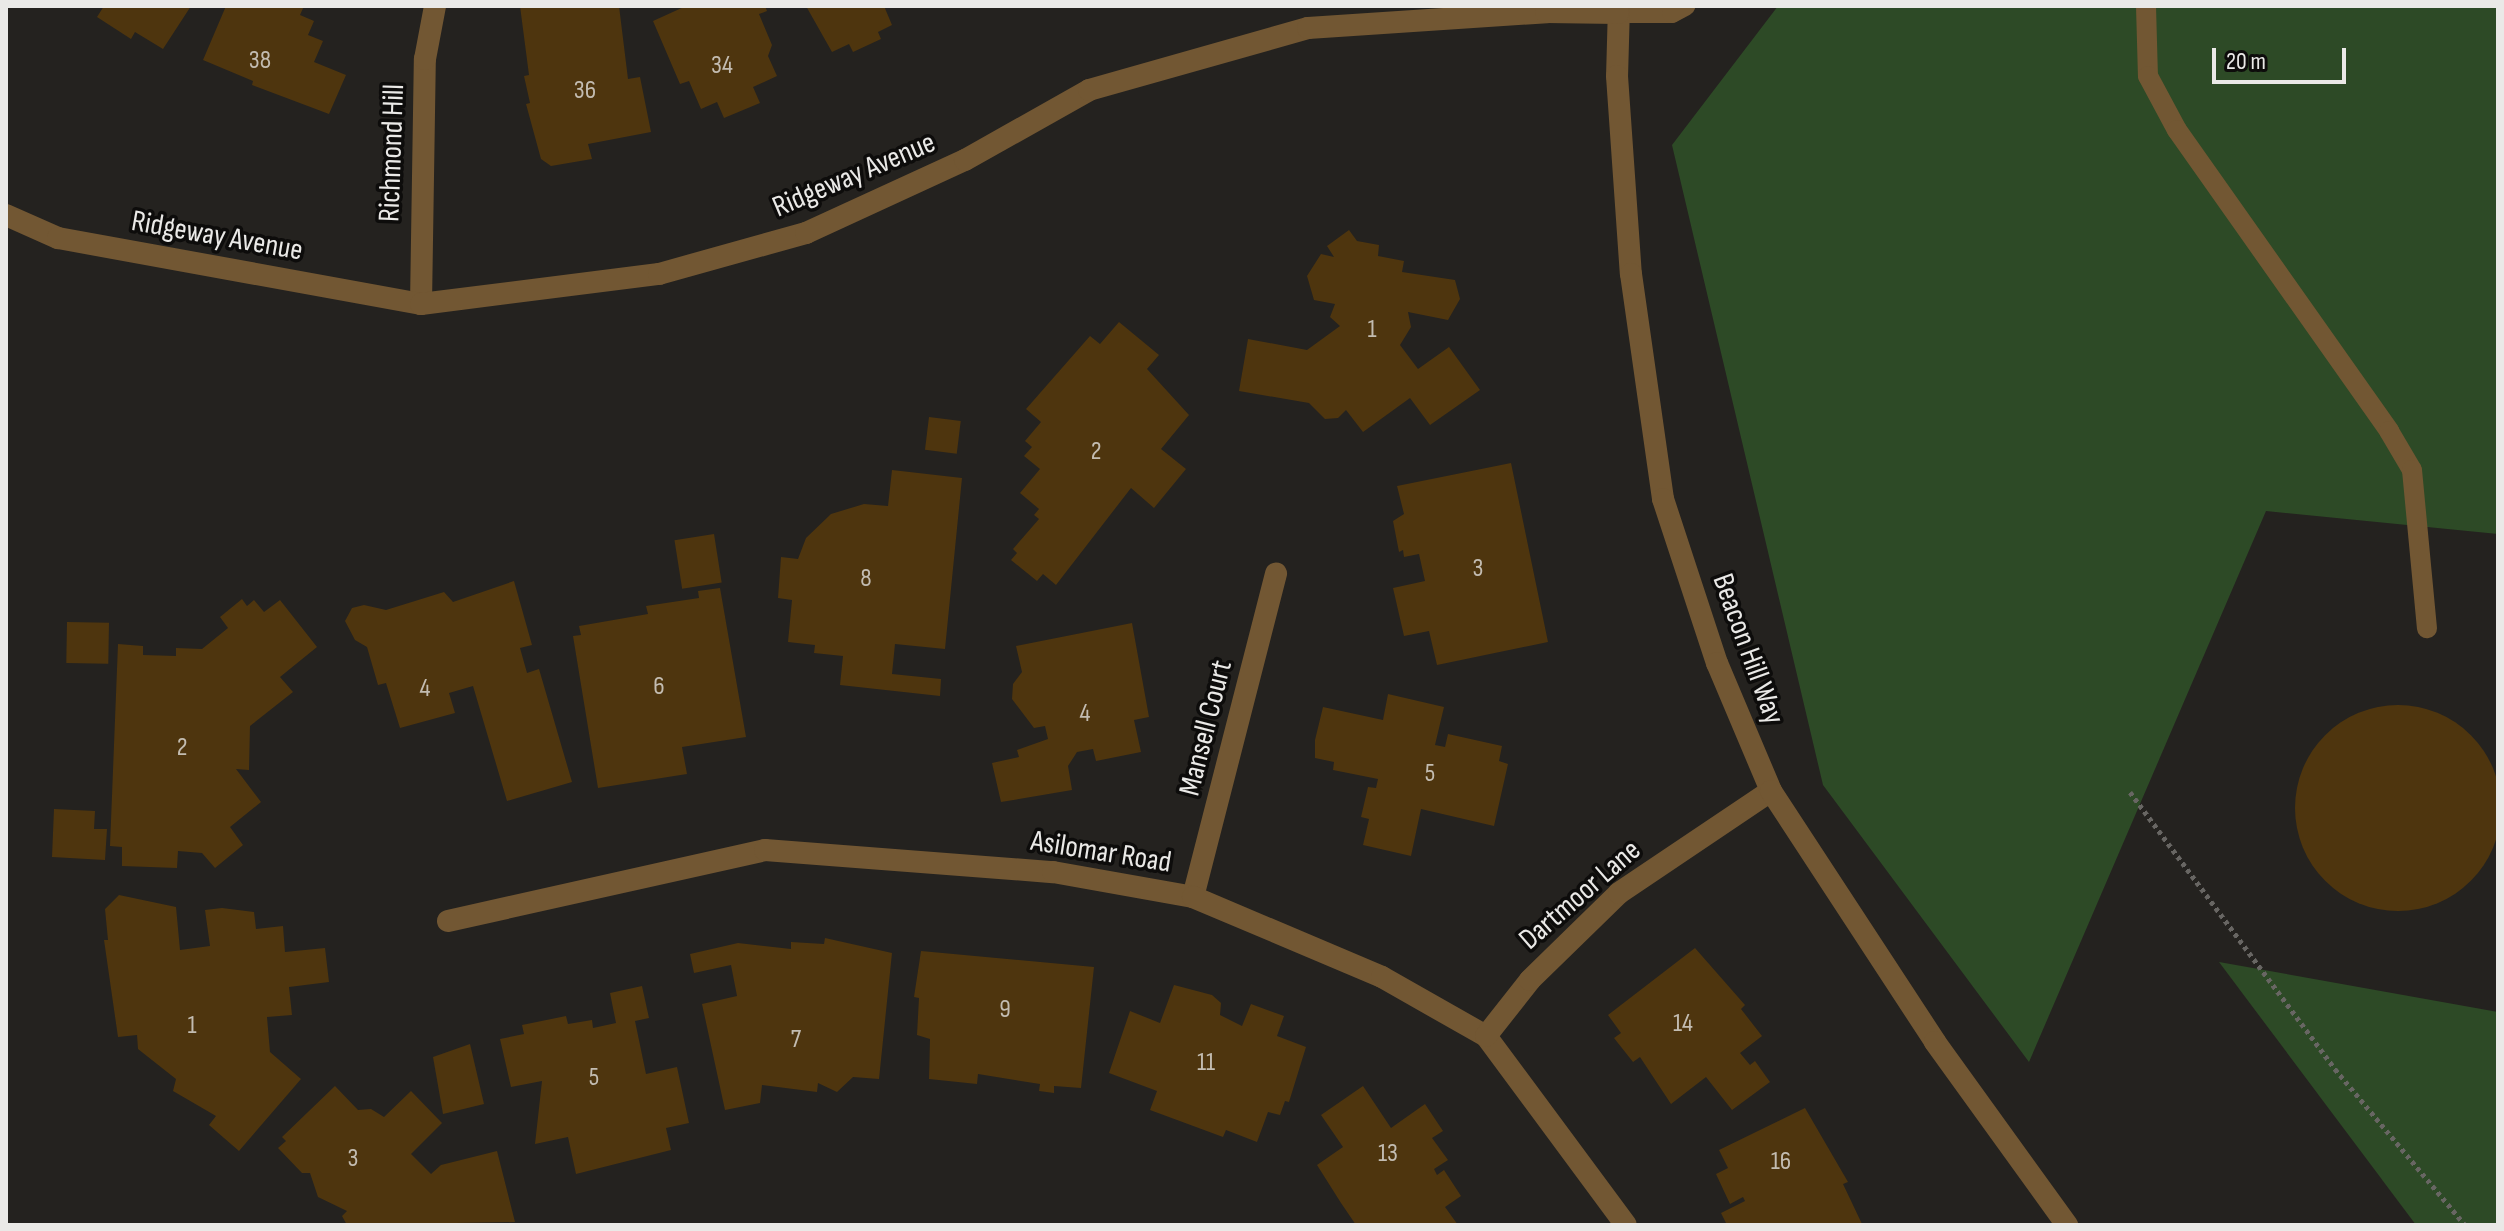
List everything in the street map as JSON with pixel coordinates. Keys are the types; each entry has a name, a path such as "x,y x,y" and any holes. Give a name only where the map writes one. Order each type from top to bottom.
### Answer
{"street":[{"name":"Richmond Hill","path":"421,304 425,59 435,6"},
{"name":"Ridgeway Avenue","path":"6,215 58,238 421,304 659,274 806,233 965,160 1089,90 1308,28 1618,10"},
{"name":"Beacon Hill Way","path":"1618,10 1617,76 1631,274 1663,499 1717,663 1771,791 1935,1042 2067,1225"},
{"name":"Mansell Court","path":"1193,897 1276,573"},
{"name":"Dartmoor Lane","path":"1486,1036 1530,980 1619,893 1771,791"},
{"name":"Asilomar Road","path":"448,921 765,850 1053,872 1193,897 1382,977 1486,1036 1626,1225"}],"lane":[{"path":"1618,10 1672,13 1685,6"},
{"path":"2146,6 2148,76 2177,130 2389,431 2412,470 2427,628"}],"path":[{"path":"2130,792 2335,1069 2465,1225"}],"green space":[{"path":"1778,6 2498,6 2498,534 2266,511 2029,1062 1823,785 1672,145"},
{"path":"2219,962 2498,1012 2498,1225 2416,1225"}],"building":[{"path":"104,6 191,6 163,49 135,32 131,39 97,17"},
{"path":"226,6 304,6 300,15 314,21 308,35 323,41 314,62 346,75 329,114 252,85 253,81 203,60"},
{"path":"520,6 619,6 628,79 640,77 651,132 588,144 592,159 551,166 541,159 526,104 530,103 524,76 529,75"},
{"path":"686,6 765,6 767,11 759,14 772,45 768,56 777,76 753,87 760,103 724,118 717,102 701,109 689,81 680,84 653,21"},
{"path":"806,6 884,6 892,25 878,32 881,39 853,52 849,44 832,52"},
{"path":"1349,230 1357,241 1379,245 1378,256 1404,261 1402,272 1455,280 1460,299 1448,320 1408,312 1411,327 1400,345 1418,369 1449,347 1480,390 1430,425 1410,398 1363,432 1346,410 1338,418 1325,419 1309,403 1239,391 1248,339 1307,350 1340,326 1330,317 1335,304 1314,300 1307,276 1321,254 1334,257 1327,246"},
{"path":"1119,322 1159,355 1147,369 1189,415 1161,449 1186,469 1154,508 1131,488 1056,585 1043,574 1037,581 1011,560 1017,553 1013,549 1039,519 1034,515 1039,509 1020,493 1040,469 1024,456 1032,447 1025,441 1041,422 1026,409 1090,336 1100,344"},
{"path":"929,417 961,421 957,454 925,450"},
{"path":"1511,463 1548,642 1437,665 1429,631 1404,636 1393,588 1425,581 1419,554 1404,557 1403,550 1399,552 1393,521 1404,514 1397,486"},
{"path":"892,470 962,478 945,649 895,644 892,674 941,679 940,696 840,685 843,656 814,653 815,645 788,642 792,600 778,598 781,557 798,559 806,538 831,514 864,504 888,506"},
{"path":"714,534 722,582 682,589 674,540"},
{"path":"514,581 532,645 520,648 527,673 539,669 572,782 507,801 473,686 449,693 455,713 400,728 386,683 378,685 367,647 355,640 345,621 352,608 364,605 386,610 444,592 453,602"},
{"path":"720,588 746,737 682,747 687,774 598,788 573,636 581,635 579,626 648,614 646,606 699,598 698,591"},
{"path":"242,599 247,606 254,600 264,612 280,600 317,647 280,677 293,692 250,726 249,770 236,769 261,802 230,827 243,845 215,868 202,853 178,851 177,868 122,866 122,847 110,846 118,644 143,646 143,655 176,656 176,648 202,649 228,628 220,617"},
{"path":"67,622 109,623 108,664 66,663"},
{"path":"1132,623 1149,717 1134,720 1141,752 1096,761 1093,749 1077,752 1068,766 1072,790 1001,802 992,763 1019,757 1017,750 1048,739 1045,726 1034,728 1012,699 1013,684 1022,672 1016,646"},
{"path":"1388,694 1444,707 1435,745 1445,747 1448,734 1502,746 1499,761 1508,764 1494,826 1421,809 1411,856 1363,845 1369,819 1361,817 1368,787 1376,788 1378,779 1333,770 1334,762 1315,758 1315,740 1323,707 1383,720"},
{"path":"2398,705 2438,712 2471,735 2494,768 2501,808 2494,848 2471,881 2438,904 2398,911 2358,904 2325,881 2302,848 2295,808 2302,768 2325,735 2358,712"},
{"path":"54,809 95,811 94,829 107,829 105,860 52,857"},
{"path":"119,895 176,907 180,950 210,946 205,910 222,908 254,912 256,929 283,926 285,952 325,948 329,982 289,987 292,1015 267,1017 270,1052 301,1079 239,1151 209,1125 216,1116 173,1091 176,1079 138,1049 137,1035 118,1037 104,940 108,940 105,909"},
{"path":"825,938 892,953 879,1079 853,1077 837,1092 818,1083 817,1092 762,1085 760,1103 725,1110 702,1004 737,996 731,965 694,973 690,954 738,943 791,949 791,942 824,944"},
{"path":"1695,948 1745,1005 1741,1009 1762,1036 1740,1053 1750,1065 1755,1061 1770,1082 1732,1110 1706,1077 1671,1104 1640,1057 1633,1062 1614,1038 1621,1033 1608,1015"},
{"path":"921,951 1094,967 1081,1088 1054,1086 1054,1093 1039,1091 1040,1084 978,1074 977,1084 929,1079 930,1039 917,1035 919,998 914,997"},
{"path":"1174,985 1212,995 1221,1003 1220,1015 1242,1026 1251,1004 1284,1016 1277,1036 1306,1047 1289,1102 1285,1101 1280,1115 1268,1112 1257,1142 1226,1130 1223,1137 1150,1110 1157,1091 1109,1073 1130,1011 1160,1023"},
{"path":"642,986 649,1018 635,1021 646,1074 677,1067 689,1123 666,1128 671,1150 576,1174 568,1137 535,1144 542,1081 511,1087 500,1039 524,1034 522,1025 566,1016 568,1024 592,1020 593,1028 616,1023 610,993"},
{"path":"470,1044 484,1104 443,1114 433,1057"},
{"path":"335,1086 358,1110 371,1109 384,1117 411,1091 442,1123 411,1154 431,1174 441,1165 497,1151 515,1222 347,1225 342,1216 347,1211 318,1197 310,1173 302,1173 278,1148 286,1141 282,1137"},
{"path":"1363,1086 1391,1128 1425,1104 1443,1131 1432,1138 1448,1160 1434,1169 1437,1175 1444,1170 1461,1196 1445,1207 1458,1225 1356,1225 1317,1165 1343,1147 1321,1115"},
{"path":"1805,1108 1848,1182 1843,1184 1862,1224 1727,1225 1721,1213 1745,1201 1743,1197 1730,1204 1716,1174 1728,1168 1719,1150"}]}
